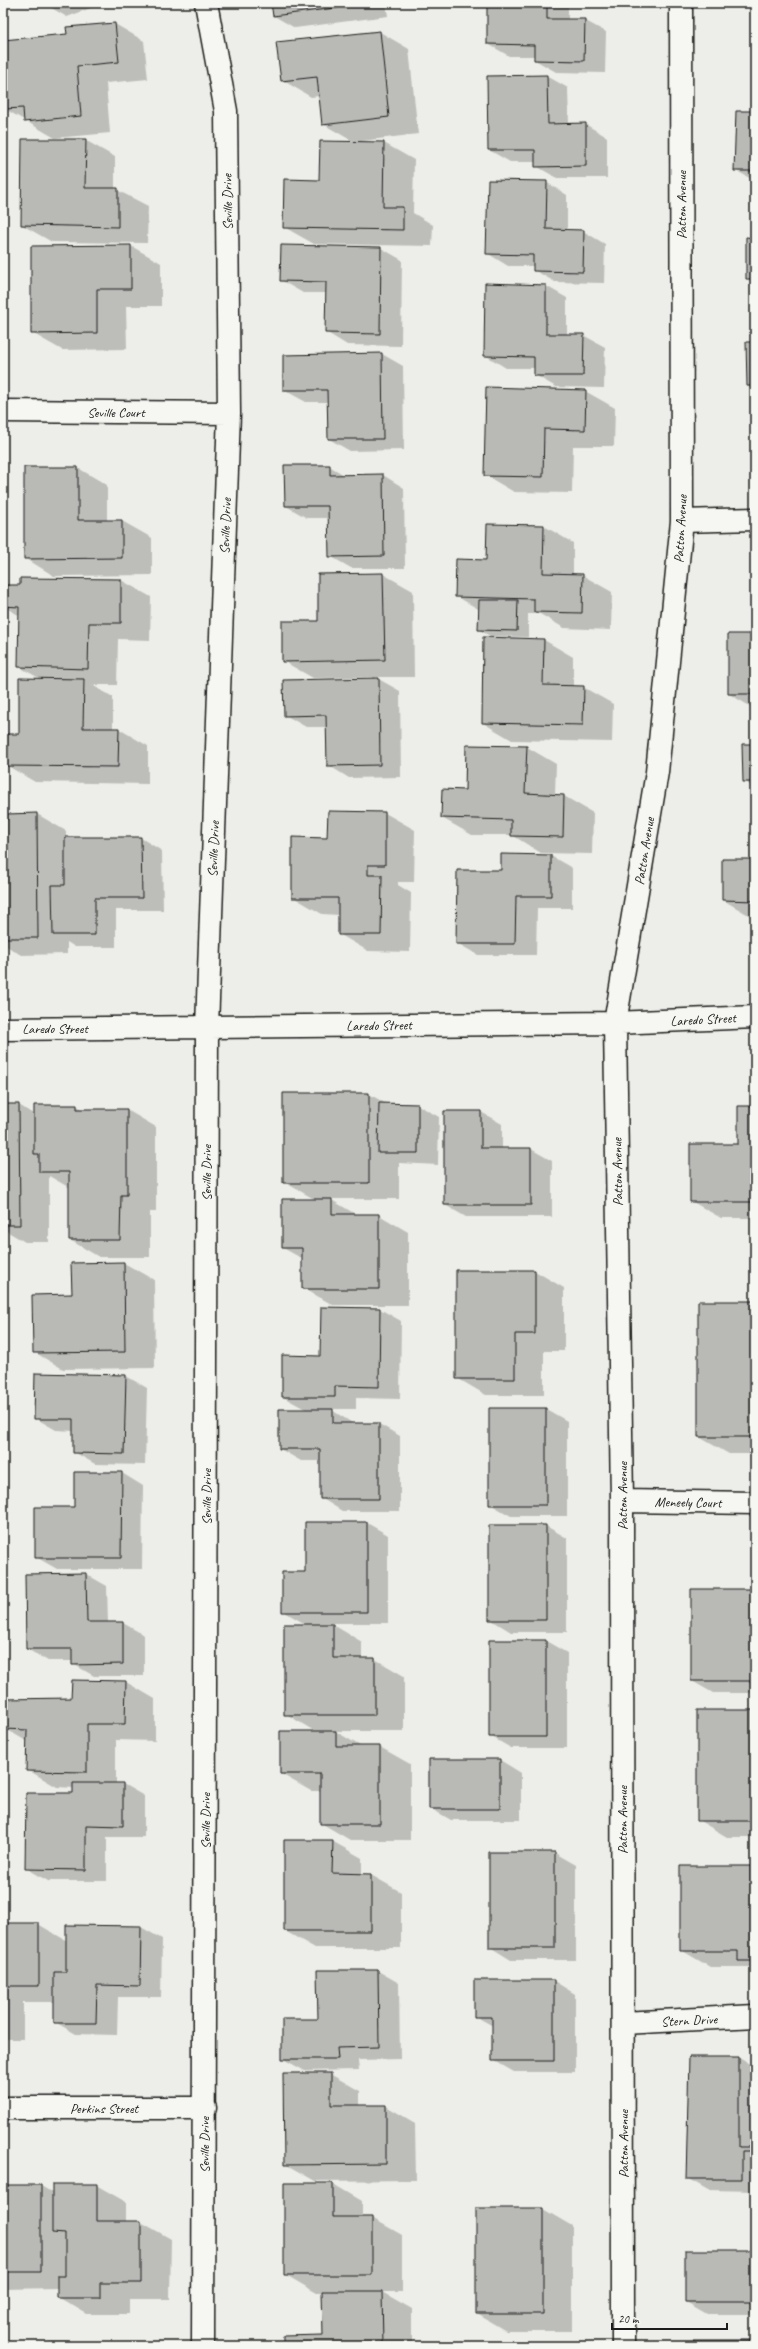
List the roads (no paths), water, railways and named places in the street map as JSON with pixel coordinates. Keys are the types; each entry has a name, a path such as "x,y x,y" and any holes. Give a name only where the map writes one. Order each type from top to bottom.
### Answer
{"street":[{"name":"Seville Drive","path":"203,2346 205,2108 207,1027 229,413 226,111 206,3"},
{"name":"Patton Avenue","path":"623,2346 622,1501 615,1023 657,772 682,521 681,3"},
{"name":"Seville Court","path":"3,411 229,413"},
{"path":"682,521 755,519"},
{"name":"Laredo Street","path":"3,1028 615,1023 755,1016"},
{"name":"Meneely Court","path":"622,1501 755,1502"},
{"name":"Stern Drive","path":"623,2023 755,2016"},
{"name":"Perkins Street","path":"3,2108 205,2108"}]}
